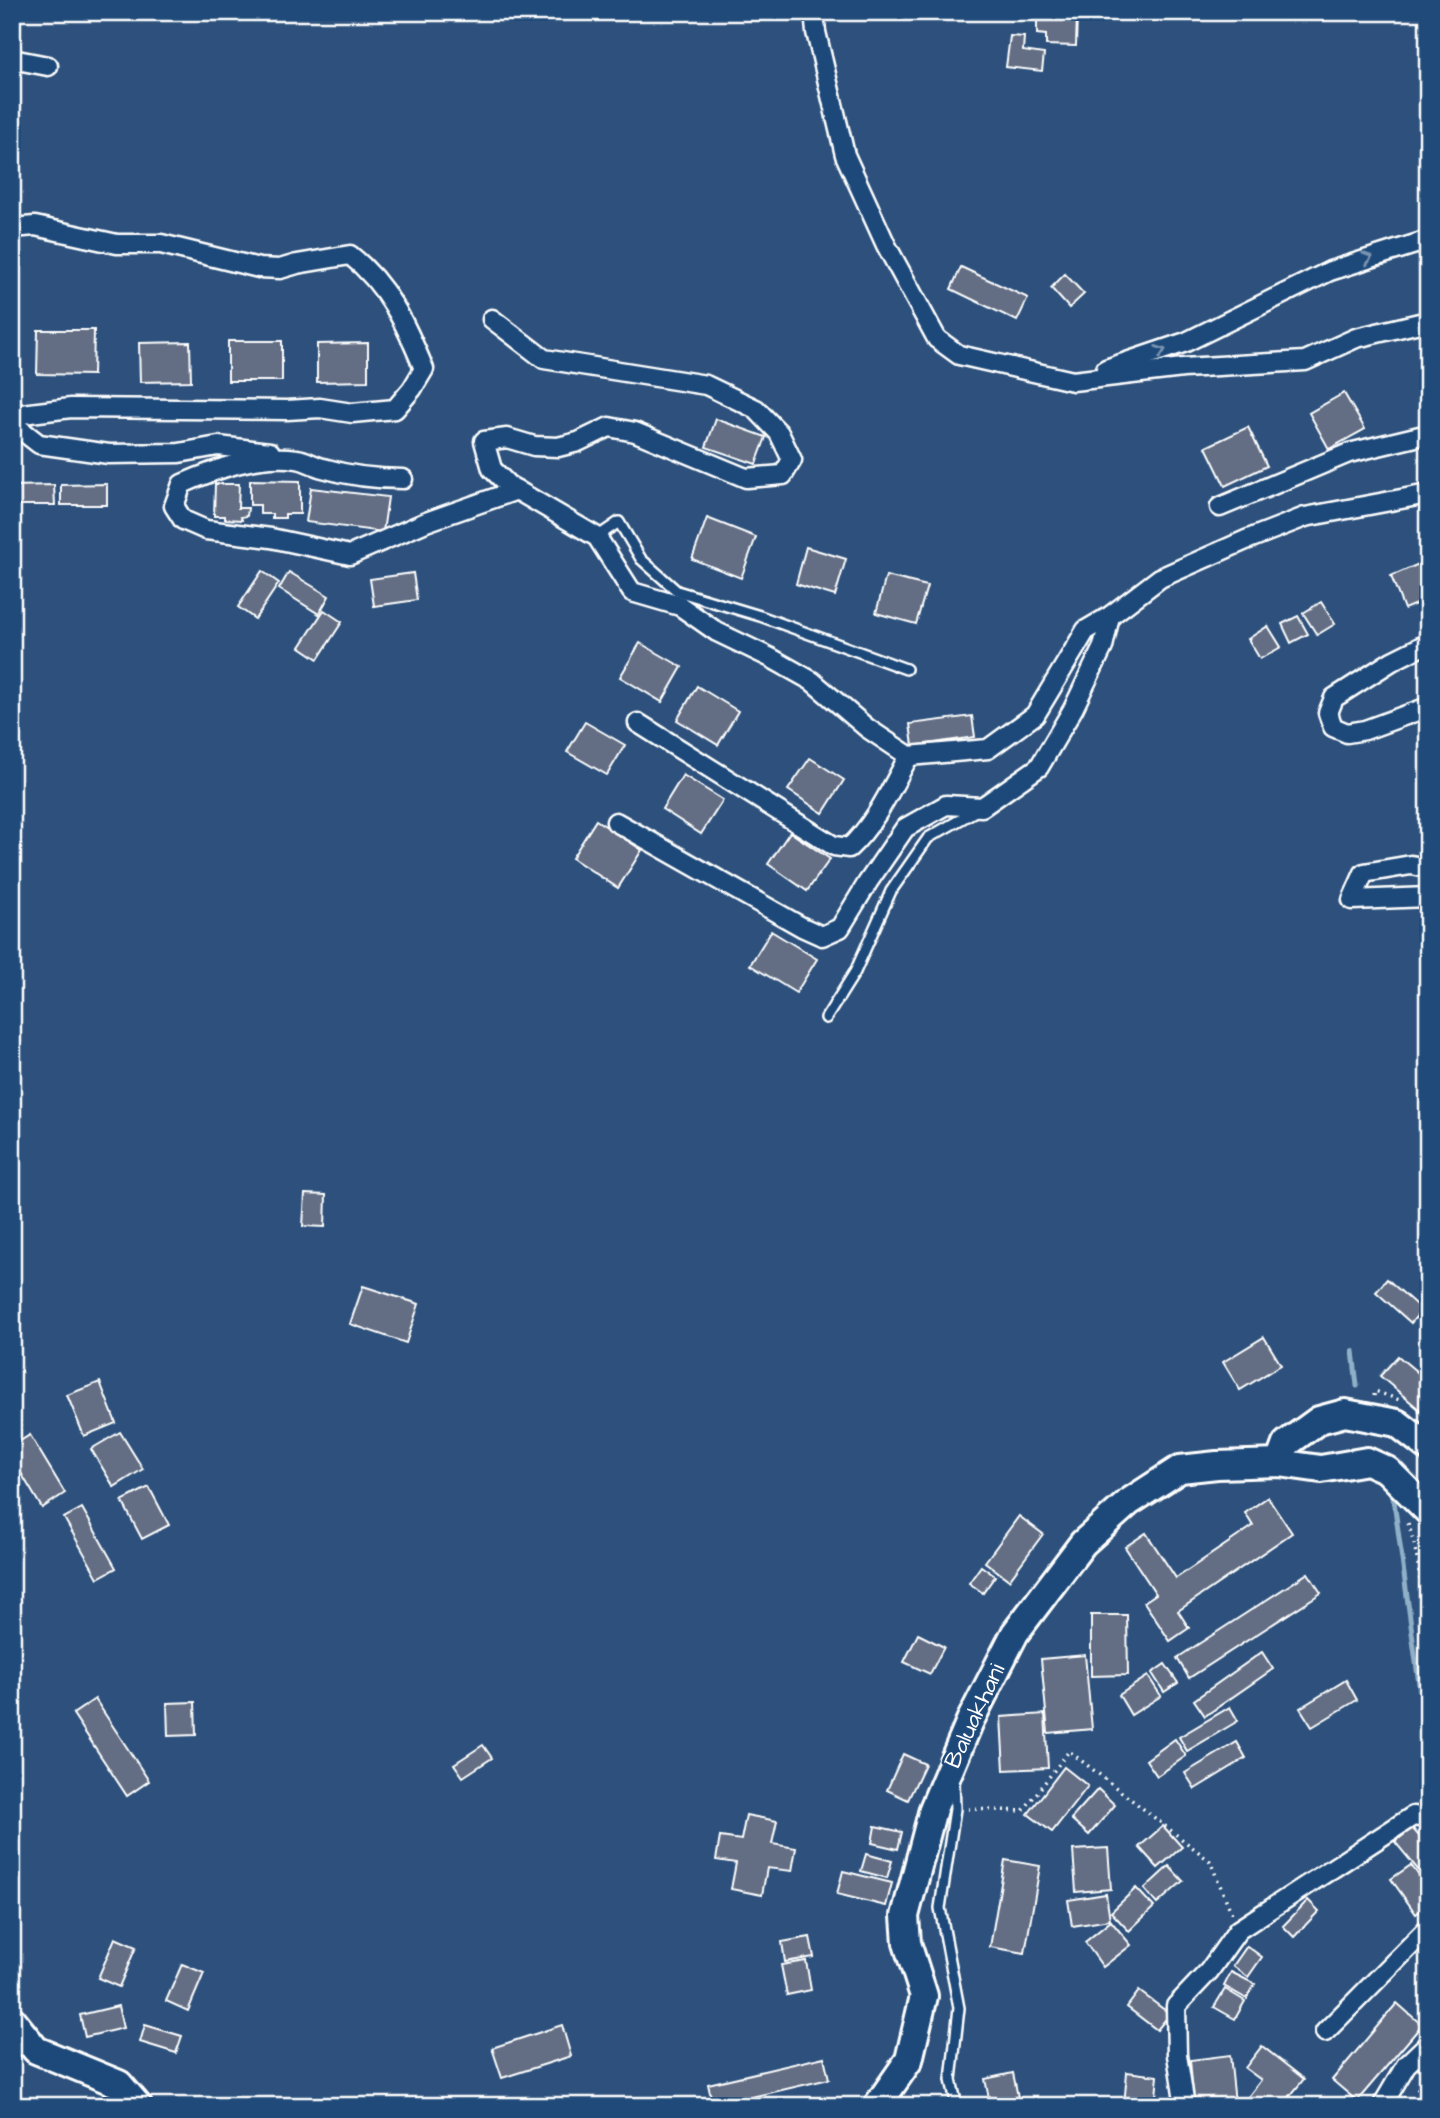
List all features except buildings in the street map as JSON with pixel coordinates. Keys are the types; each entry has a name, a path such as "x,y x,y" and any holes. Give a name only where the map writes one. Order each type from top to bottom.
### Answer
{"main road":[{"path":"1279,1463 1286,1444 1319,1420 1345,1413 1397,1423 1428,1447"},
{"name":"Baluakhani","path":"876,2101 909,2060 924,1996 907,1943 905,1916 933,1809 970,1721 1015,1633 1083,1543 1129,1502 1180,1469 1217,1465 1279,1463 1321,1469 1367,1461 1387,1470 1417,1513"},
{"path":"12,2020 24,2050 119,2084 139,2103"}],"street":[{"path":"814,12 816,32 845,155 886,245 937,340 959,355 1073,381 1183,368 1306,360 1356,338 1428,321"},
{"path":"12,58 48,66"},
{"path":"12,228 35,226 117,244 161,244 259,268 280,269 350,255 366,268 389,296 424,369 412,390 395,409 352,413 320,408 287,411 71,408 22,414 12,423 39,444 109,454 179,453 218,446 261,450 374,479 403,479"},
{"path":"1073,381 1186,342 1330,271 1428,240"},
{"path":"492,318 544,359 706,385 756,409 779,433 792,460 783,475 746,478 635,432 609,426 578,442 558,447 534,446 507,438 484,441 492,469 508,485 597,537 632,592 680,606 717,632 812,681 867,728 909,756 988,749 1035,715 1086,630 1110,616 1160,578 1305,517 1428,494"},
{"path":"1220,507 1349,453 1428,433"},
{"path":"297,459 255,460 213,470 182,484 174,506 183,520 206,530 271,538 350,555 426,522 517,490"},
{"path":"616,822 822,936 840,928 905,828 946,805 982,807 1039,767 1073,709 1103,647 1110,616"},
{"path":"1428,643 1392,661 1334,698 1328,713 1333,727 1348,733 1365,730 1428,707"},
{"path":"638,723 834,846 849,848 872,822 909,756"},
{"path":"1428,868 1411,865 1364,873 1352,900 1428,897"},
{"path":"1185,2106 1177,2055 1176,2006 1209,1971 1238,1930 1413,1816 1428,1818"},
{"path":"1325,2032 1428,1928"},
{"path":"1382,2106 1406,2065 1428,2044"}],"lane":[{"path":"597,537 619,522 641,559 677,591 760,616 906,669"},
{"path":"826,1018 855,972 891,891 928,838 982,807"},
{"path":"953,1762 955,1809 940,1908 959,2008 951,2080 957,2106"}],"path":[{"path":"1428,1324 1423,1321 1419,1343 1428,1349"},
{"path":"1417,1513 1428,1684"},
{"path":"955,1809 1023,1811 1069,1751 1210,1861 1238,1930"}],"waterway":[{"path":"1353,1351 1357,1386"},
{"path":"1387,1485 1394,1501 1428,1750"}]}
